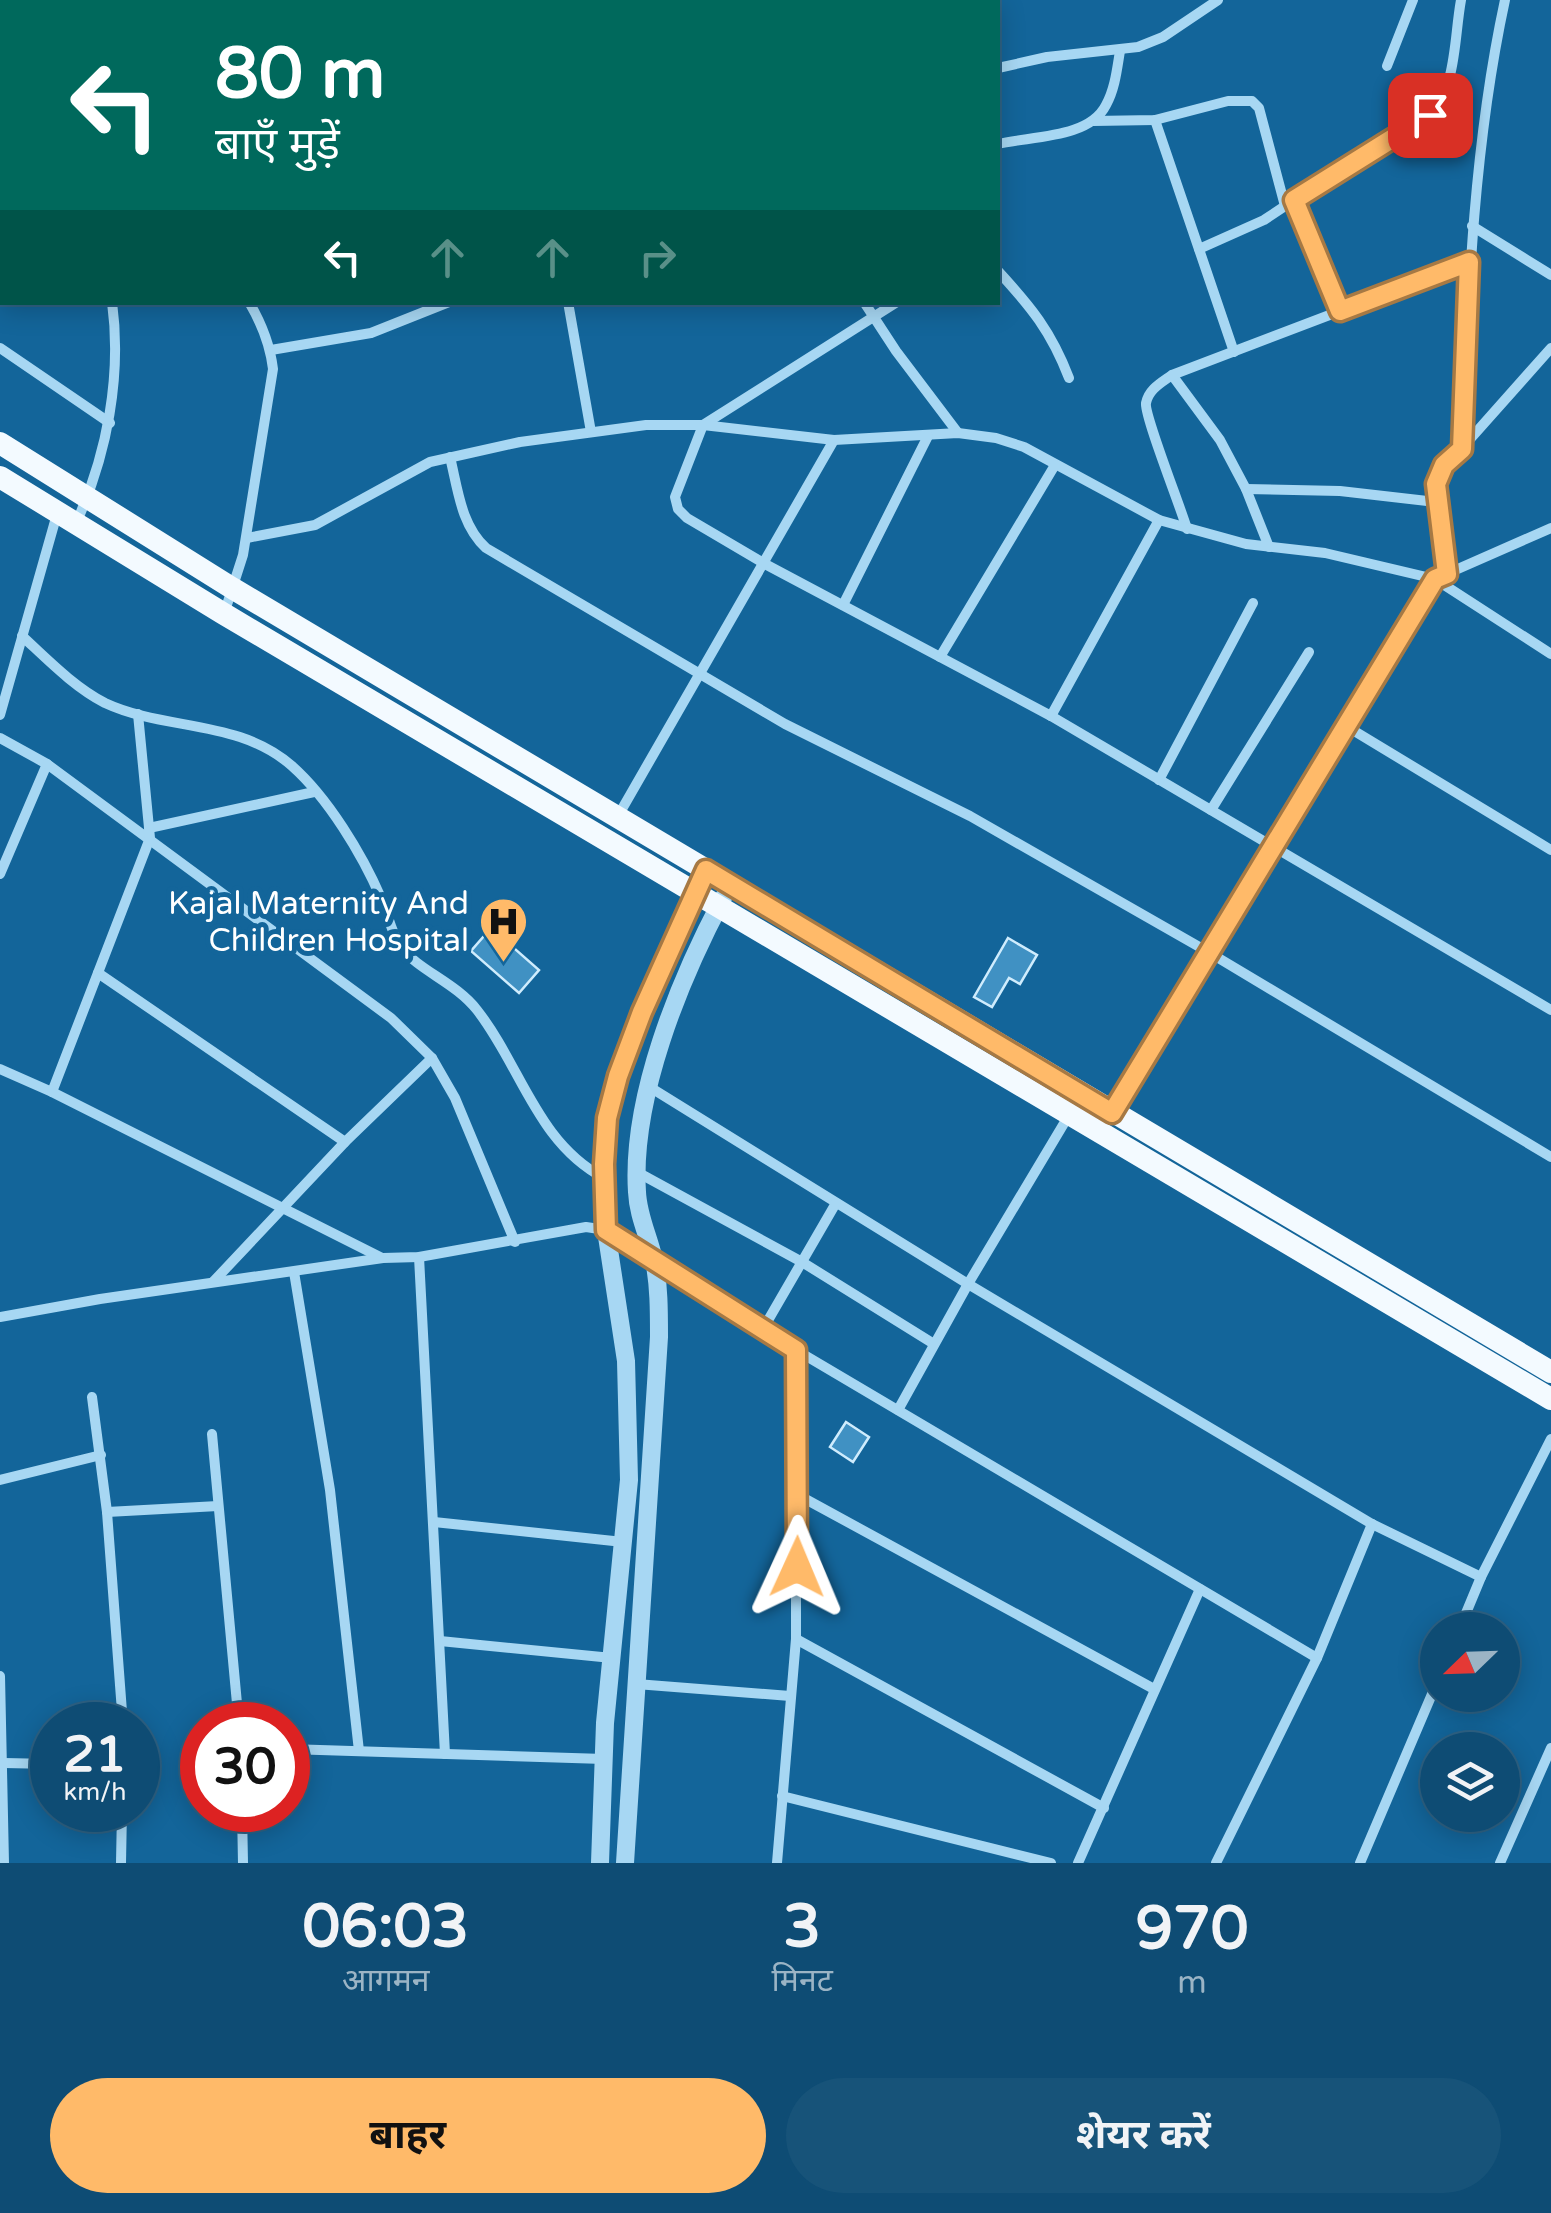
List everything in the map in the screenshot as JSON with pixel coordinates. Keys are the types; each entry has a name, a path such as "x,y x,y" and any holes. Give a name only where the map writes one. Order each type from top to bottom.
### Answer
{"main road":[{"path":"0,443 232,588 618,817 700,880"},
{"path":"0,477 224,614 700,880 1106,1123 1551,1398"},
{"path":"725,895 1069,1115 1106,1123 1551,1372"}],"street":[{"path":"1000,66 1120,51 1163,36 1218,0"},
{"path":"1387,66 1413,0"},
{"path":"1199,249 1240,233 1430,115 1442,102 1450,77 1462,0"},
{"path":"1462,449 1472,226 1488,80 1505,0"},
{"path":"1000,144 1076,129 1093,121 1105,109 1120,51"},
{"path":"1093,121 1156,120 1228,101 1252,102 1259,108 1290,203 1340,311"},
{"path":"1156,120 1234,352"},
{"path":"1472,226 1551,274"},
{"path":"1187,529 1146,413 1147,399 1154,388 1172,375 1469,262"},
{"path":"1000,273 1039,316 1056,344 1069,378"},
{"path":"0,716 22,636 67,517 88,497 110,423 112,305"},
{"path":"224,614 247,538 273,369 271,350 251,305"},
{"path":"271,350 371,333 443,305"},
{"path":"569,305 591,432"},
{"path":"866,305 958,433"},
{"path":"893,305 703,424 675,498 686,518 1051,716 1551,1010"},
{"path":"0,348 110,423"},
{"path":"1447,574 1436,502 1439,474 1551,348"},
{"path":"1172,375 1220,440 1246,489 1269,546"},
{"path":"247,538 315,525 430,462 520,442 646,425 703,424 834,440 958,433 1010,442 1158,520 1187,529 1325,553 1435,579 1551,654"},
{"path":"843,605 928,436"},
{"path":"618,817 834,440"},
{"path":"450,458 466,523 486,548 801,733 970,816 1210,953 1551,1157"},
{"path":"940,657 1054,465"},
{"path":"1246,489 1340,492 1436,502"},
{"path":"1051,716 1158,520"},
{"path":"1106,1123 1435,579 1551,528"},
{"path":"1159,780 1253,603"},
{"path":"22,636 82,689 107,704 214,728 263,746 292,766 360,854 402,947 457,988 478,1010 566,1152 604,1178"},
{"path":"1212,810 1309,652"},
{"path":"52,1092 149,833 138,714"},
{"path":"1346,726 1551,850"},
{"path":"0,738 47,764 149,833 391,1018 432,1058 454,1098 515,1242"},
{"path":"0,874 47,764"},
{"path":"149,833 314,792"},
{"path":"600,1863 604,1760 629,1480 626,1361 606,1230 607,1118 618,1076 700,880"},
{"path":"625,1863 659,1337 653,1257 637,1197 636,1156 648,1086 695,949 725,895"},
{"path":"98,972 346,1142"},
{"path":"213,1283 346,1142 432,1058"},
{"path":"0,1069 383,1258"},
{"path":"648,1086 968,1284 1372,1524 1481,1577"},
{"path":"898,1410 1069,1115"},
{"path":"636,1171 802,1262 934,1344"},
{"path":"763,1328 836,1203"},
{"path":"0,1317 100,1298 383,1258 419,1257 586,1227 606,1230 796,1350 1316,1658"},
{"path":"419,1257 445,1754"},
{"path":"294,1272 330,1490 359,1752"},
{"path":"778,1863 796,1639 796,1350"},
{"path":"92,1397 107,1512 121,1702"},
{"path":"212,1434 237,1702"},
{"path":"1466,1612 1551,1439"},
{"path":"0,1480 101,1455"},
{"path":"798,1494 1154,1689"},
{"path":"107,1512 218,1506"},
{"path":"434,1522 623,1542"},
{"path":"1221,1861 1316,1658 1372,1524"},
{"path":"1078,1863 1200,1589"},
{"path":"796,1639 1104,1808"},
{"path":"440,1640 612,1658"},
{"path":"0,1676 3,1857"},
{"path":"636,1684 790,1696"},
{"path":"1360,1863 1424,1712"},
{"path":"310,1750 604,1760"},
{"path":"1500,1863 1551,1750"},
{"path":"4,1764 30,1764"},
{"path":"782,1796 1051,1863"},
{"path":"121,1863 122,1832"},
{"path":"242,1832 243,1863"}],"building":[{"path":"491,928 539,970 519,993 471,951"},
{"path":"1008,938 1037,955 1020,984 1009,978 992,1007 974,997"},
{"path":"846,1422 869,1437 853,1462 830,1447"}],"place":[{"name":"Kajal Maternity And Children Hospital","path":"504,964"}],"route":[{"path":"797,1567 796,1350 606,1230 607,1118 642,1012 694,891 706,870 1112,1113 1435,579 1447,574 1436,484 1444,465 1462,449 1469,262 1340,311 1294,200 1430,115"}]}
